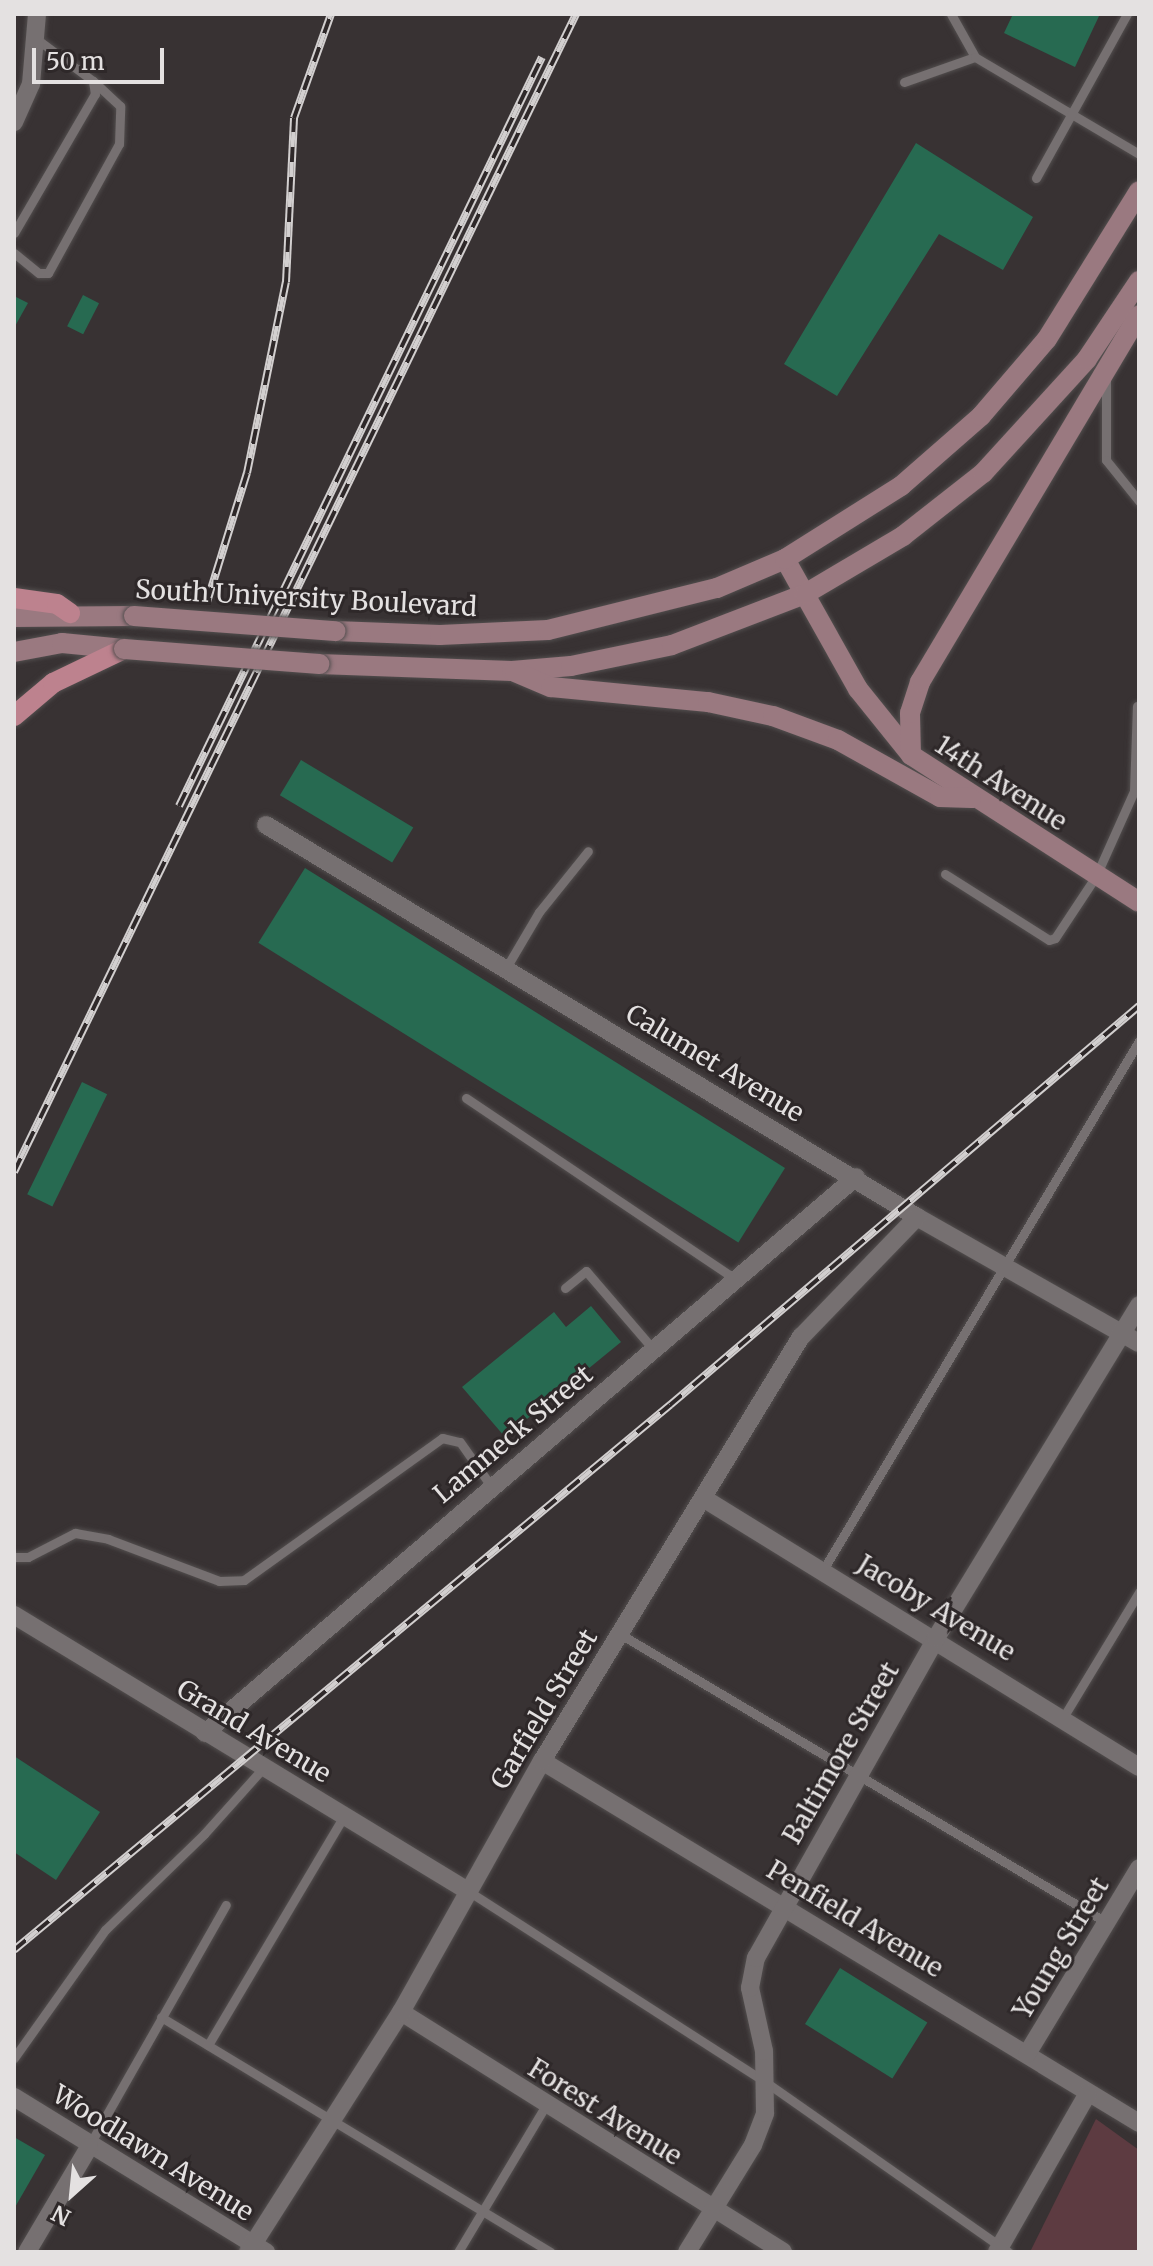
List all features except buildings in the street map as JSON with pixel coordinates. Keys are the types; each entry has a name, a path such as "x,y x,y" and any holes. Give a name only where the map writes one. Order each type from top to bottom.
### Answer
{"main road":[{"name":"South University Boulevard","path":"14,617 70,613 440,635 548,630 717,588 785,559 901,486 981,416 1047,339 1139,191"},
{"path":"14,652 62,643 319,664 512,671 571,666 672,645 805,594 903,536 983,473 1087,359 1139,281"},
{"path":"911,755 910,713 920,682 1139,315"},
{"name":"14th Avenue","path":"785,559 858,689 911,755 972,798 1139,902"},
{"path":"14,598 57,604 70,613"},
{"path":"14,716 53,683 124,649"},
{"path":"512,671 551,687 708,702 773,716 838,740 940,797 972,798"}],"street":[{"path":"14,122 31,84 38,40 37,14"},
{"name":"Calumet Avenue","path":"266,825 856,1177 917,1217 1139,1343"},
{"name":"Lamneck Street","path":"205,1733 856,1177"},
{"name":"Garfield Street","path":"255,2249 401,2012 542,1761 801,1337 917,1217"},
{"name":"Baltimore Street","path":"687,2252 753,2145 765,2113 767,2083 750,1988 756,1958 936,1638 1139,1305"},
{"name":"Jacoby Avenue","path":"703,1498 1064,1716 1139,1767"},
{"name":"Grand Avenue","path":"14,1615 468,1891"},
{"name":"Penfield Avenue","path":"542,1761 1139,2123"},
{"name":"Young Street","path":"1027,2054 1139,1868"},
{"name":"Forest Avenue","path":"401,2012 711,2210 783,2252"},
{"path":"1002,2250 1088,2093"},
{"name":"Woodlawn Avenue","path":"14,2097 255,2249"},
{"path":"27,2252 89,2147"}],"lane":[{"path":"951,14 975,57 1139,154"},
{"path":"1036,178 1127,14"},
{"path":"14,253 39,273 48,273 119,144 120,106 93,81 38,40"},
{"path":"904,82 975,57"},
{"path":"14,233 93,100 93,81"},
{"path":"1106,371 1106,460 1139,501"},
{"path":"945,874 1049,940 1096,876 1134,791 1137,706"},
{"path":"506,968 539,912 588,851"},
{"path":"823,1570 913,1412 1007,1268 1139,1041"},
{"path":"466,1098 735,1279"},
{"path":"565,1288 586,1271 653,1349"},
{"path":"14,1557 28,1557 75,1533 108,1539 219,1581 244,1580 442,1438 460,1442 491,1486"},
{"path":"1064,1716 1139,1592"},
{"path":"620,1634 1106,1922"},
{"path":"14,2058 105,1930 204,1834 263,1768"},
{"path":"208,2045 344,1816"},
{"path":"468,1891 767,2083 1002,2250"},
{"path":"89,2147 226,1905"},
{"path":"161,2017 551,2252"},
{"path":"458,2252 546,2105"}],"shaded area":[{"path":"1096,2119 1139,2150 1139,2252 1030,2252"}],"railway":[{"path":"207,602 247,473 286,282 294,118 331,14"},
{"path":"14,1172 576,14"},
{"path":"179,806 542,57"},
{"path":"14,1950 670,1405 1139,1006"}]}
